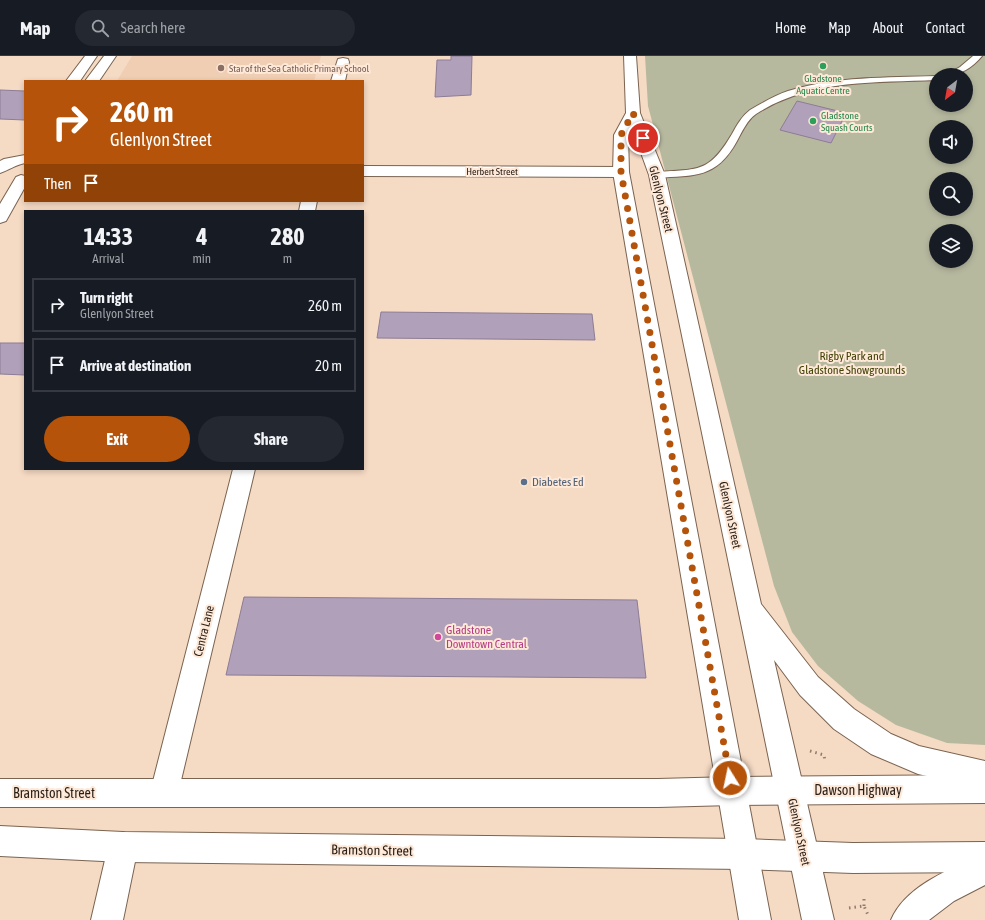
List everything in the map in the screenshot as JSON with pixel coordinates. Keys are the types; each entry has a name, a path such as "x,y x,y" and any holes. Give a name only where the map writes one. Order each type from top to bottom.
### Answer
{"main road":[{"path":"74,80 91,56"},
{"path":"93,80 110,56"},
{"name":"Glenlyon Street","path":"630,56 633,113 657,174 749,606 818,920"},
{"path":"338,80 343,62"},
{"path":"633,113 621,135 621,172 755,920"},
{"path":"5,165 24,148"},
{"path":"5,165 24,159"},
{"name":"Herbert Street","path":"364,171 621,172"},
{"path":"0,179 8,182 23,180"},
{"path":"0,218 23,180"},
{"name":"Centra Lane","path":"164,793 244,470"},
{"path":"749,606 809,686 844,719 881,744 918,760 985,775"},
{"name":"Dawson Highway","path":"732,791 985,789"},
{"name":"Bramston Street","path":"0,793 658,793 732,791"},
{"name":"Bramston Street","path":"0,841 123,847 744,854"},
{"path":"107,920 123,847"},
{"path":"744,854 853,858 985,857"},
{"path":"907,920 928,898 952,884 985,869"}],"lane":[{"path":"964,68 978,56"},
{"path":"657,174 700,172 715,164 728,149 744,121 752,113 790,93 839,82 929,78"}],"path":[{"path":"810,751 824,755 825,762"},
{"path":"864,899 864,906 868,915"},
{"path":"849,908 864,906"}],"shaded area":[{"name":"Star of the Sea Catholic Primary School","path":"132,56 321,56 314,80 118,80"}],"green space":[{"name":"Rigby Park and Gladstone Showgrounds","path":"645,56 985,56 985,745 947,743 896,725 858,701 818,666 792,632 774,586 648,106"}],"building":[{"path":"451,56 472,56 471,95 435,97 437,60 451,60"},
{"path":"0,90 24,91 24,120 0,119"},
{"name":"Gladstone Squash Courts","path":"797,101 846,113 831,143 780,130"},
{"path":"381,312 592,314 595,340 377,338"},
{"path":"0,343 24,343 24,375 0,374"},
{"name":"Gladstone Downtown Central","path":"244,597 637,600 646,678 226,675"}],"place":[{"name":"Gladstone Aquatic Centre","path":"823,66"},
{"name":"Star of the Sea Catholic Primary School","path":"221,68"},
{"name":"Gladstone Squash Courts","path":"813,121"},
{"name":"Diabetes Ed","path":"524,482"},
{"name":"Gladstone Downtown Central","path":"438,637"}],"route":[{"path":"643,138 633,113 621,135 621,172 730,778"}]}
